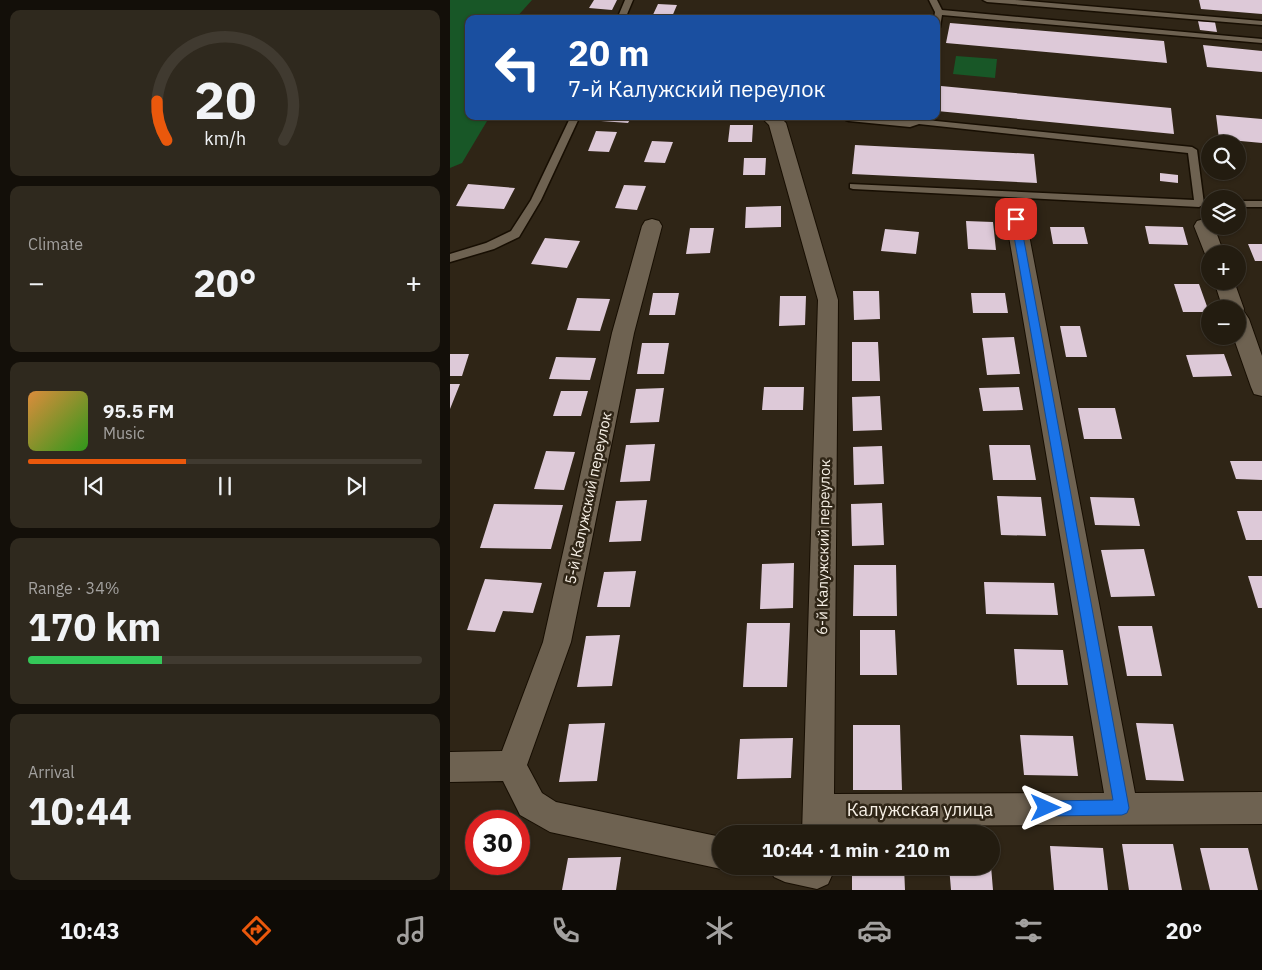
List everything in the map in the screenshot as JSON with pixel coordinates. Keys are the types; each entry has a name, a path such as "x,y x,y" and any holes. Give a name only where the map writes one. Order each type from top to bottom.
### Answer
{"street":[{"name":"6-й Калужский переулок","path":"773,120 777,123 828,300 818,822"},
{"path":"1016,219 1122,808"},
{"name":"5-й Калужский переулок","path":"511,766 557,642 623,332 652,226"},
{"path":"1246,342 1262,387"},
{"path":"450,767 511,766 530,804 550,816 712,851"},
{"name":"Калужская улица","path":"818,822 1122,808 1262,808"}],"lane":[{"path":"623,15 629,0"},
{"path":"933,0 939,12 938,15"},
{"path":"986,0 1262,23"},
{"path":"939,12 1262,41"},
{"path":"450,258 490,246 515,234 536,200 574,120"},
{"path":"869,120 910,124 918,120"},
{"path":"853,186 1199,204 1192,150 929,120"},
{"path":"1246,204 1262,204"}],"green space":[{"path":"450,0 532,0 519,15 465,15 465,120 488,120 462,163 450,168"},
{"path":"956,56 997,59 995,78 953,74"}],"building":[{"path":"594,0 617,0 612,10 589,8"},
{"path":"1199,0 1262,0 1262,14 1201,9"},
{"path":"658,4 677,5 673,15 653,15"},
{"path":"1198,21 1215,22 1217,32 1200,30"},
{"path":"950,23 1164,41 1167,63 946,43"},
{"path":"1203,45 1262,51 1262,72 1207,67"},
{"path":"941,86 1171,108 1174,134 940,111"},
{"path":"1216,115 1262,119 1262,143 1246,142 1246,135 1218,135"},
{"path":"601,120 630,120 628,123"},
{"path":"730,125 753,125 752,142 728,142"},
{"path":"596,131 617,132 609,152 588,151"},
{"path":"652,141 673,142 665,163 644,162"},
{"path":"855,145 1034,154 1037,183 852,174"},
{"path":"744,158 766,158 765,175 743,175"},
{"path":"1160,173 1178,175 1178,183 1160,181"},
{"path":"468,184 515,188 504,209 456,206"},
{"path":"624,185 646,186 637,210 615,208"},
{"path":"781,206 781,227 745,228 746,207"},
{"path":"966,221 993,222 996,250 968,249"},
{"path":"1145,226 1183,227 1188,245 1149,244"},
{"path":"1050,227 1084,227 1088,244 1053,244"},
{"path":"690,228 714,228 710,253 686,254"},
{"path":"885,229 919,232 916,254 881,251"},
{"path":"545,238 580,241 567,268 531,264"},
{"path":"1248,244 1262,244 1262,261 1255,261"},
{"path":"1174,284 1199,284 1205,300 1201,300 1201,312 1183,312"},
{"path":"853,291 879,291 880,319 854,320"},
{"path":"653,293 679,293 675,315 649,315"},
{"path":"971,293 1005,293 1008,313 973,313"},
{"path":"780,296 806,296 805,325 779,326"},
{"path":"577,298 610,299 600,331 567,330"},
{"path":"1060,326 1080,326 1087,357 1066,357"},
{"path":"1014,337 1020,374 987,375 982,338"},
{"path":"852,342 878,342 880,381 852,381"},
{"path":"642,343 669,343 664,374 637,374"},
{"path":"450,354 469,354 462,376 450,376"},
{"path":"1224,354 1232,376 1193,377 1186,355"},
{"path":"556,357 596,358 590,380 549,379"},
{"path":"450,384 460,384 450,409"},
{"path":"764,387 804,387 803,410 762,410"},
{"path":"1019,387 1023,410 983,411 979,388"},
{"path":"664,388 659,422 630,423 636,389"},
{"path":"561,391 588,391 581,416 553,416"},
{"path":"880,396 882,430 853,431 852,397"},
{"path":"1078,408 1115,408 1122,439 1084,439"},
{"path":"655,444 650,481 620,482 626,445"},
{"path":"989,445 1030,445 1036,480 993,480"},
{"path":"882,446 884,484 854,485 853,447"},
{"path":"546,451 575,452 564,490 534,489"},
{"path":"1230,461 1262,461 1262,480 1236,479"},
{"path":"997,496 1041,497 1046,536 1001,535"},
{"path":"1090,497 1134,498 1140,526 1095,525"},
{"path":"647,500 641,541 609,542 616,501"},
{"path":"882,503 884,545 852,546 851,504"},
{"path":"494,504 563,505 551,549 480,548"},
{"path":"1237,511 1262,511 1262,540 1246,540"},
{"path":"1144,549 1155,596 1111,597 1101,550"},
{"path":"794,563 793,608 760,609 762,564"},
{"path":"854,565 896,565 897,616 853,616"},
{"path":"636,571 630,607 597,607 604,572"},
{"path":"1248,576 1262,576 1262,608 1258,608"},
{"path":"485,579 542,583 533,613 503,611 495,632 467,630"},
{"path":"984,582 1054,583 1058,615 986,614"},
{"path":"747,623 790,623 787,687 743,687"},
{"path":"1118,626 1152,626 1162,676 1127,676"},
{"path":"860,630 895,630 897,675 860,675"},
{"path":"620,635 612,686 577,687 586,636"},
{"path":"1014,649 1063,650 1068,685 1017,685"},
{"path":"605,723 597,781 559,782 569,724"},
{"path":"1136,723 1173,724 1184,781 1146,780"},
{"path":"853,725 900,725 902,790 853,790"},
{"path":"1020,735 1073,736 1078,776 1024,775"},
{"path":"793,738 791,778 737,779 740,739"},
{"path":"1122,844 1173,844 1182,890 1129,890"},
{"path":"1050,846 1103,848 1108,890 1054,890"},
{"path":"1200,848 1248,848 1258,890 1210,890"},
{"path":"621,857 616,890 562,890 568,858"},
{"path":"852,875 904,875 905,890 852,890"},
{"path":"950,875 992,875 993,890 951,890"}],"route":[{"path":"1016,219 1122,808 1046,808"}]}
